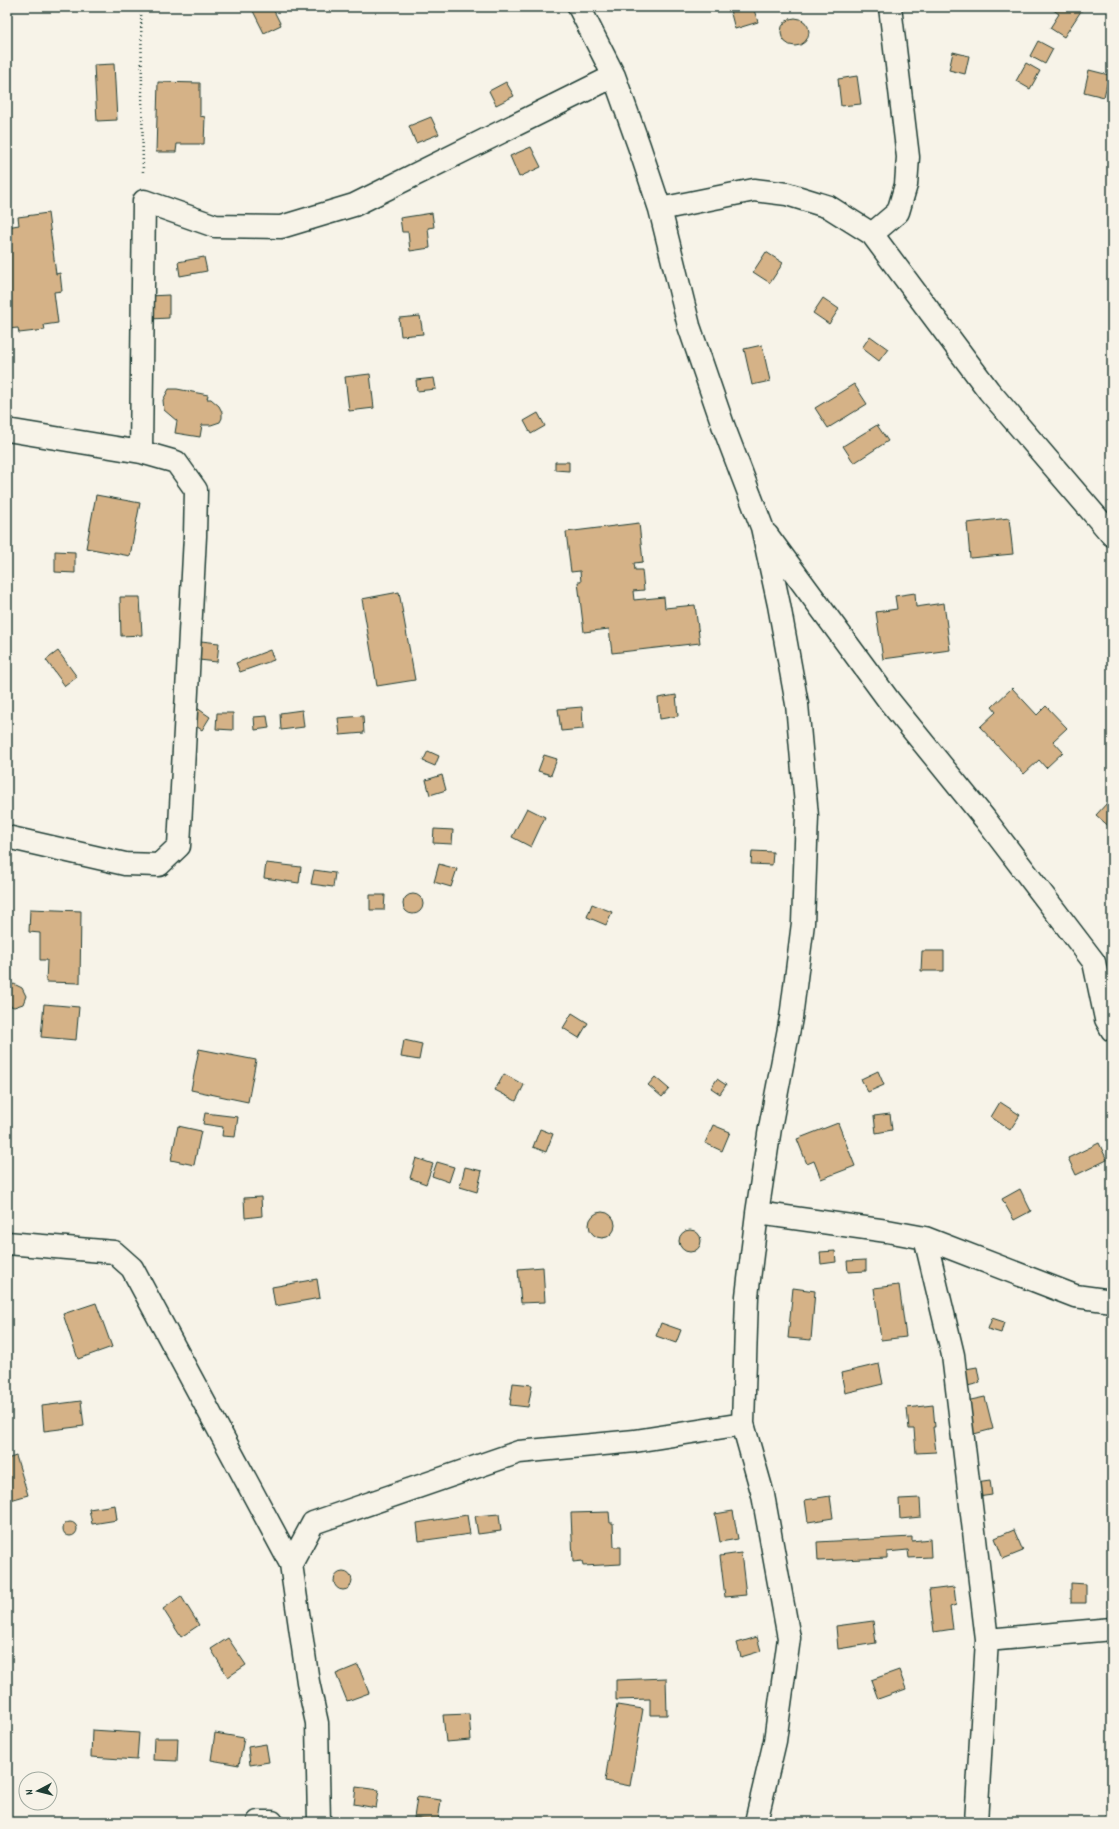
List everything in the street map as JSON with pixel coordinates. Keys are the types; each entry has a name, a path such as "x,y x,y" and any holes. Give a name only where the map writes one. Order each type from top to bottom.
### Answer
{"street":[{"path":"579,7 614,76 660,209 690,326 723,425 762,527 780,605 797,704 807,816 803,922 791,1018 770,1128 757,1213 747,1296 743,1424 763,1495 789,1638 775,1741 756,1822"},
{"path":"872,234 898,212 906,185 908,157 890,7"},
{"path":"141,452 144,201 215,226 281,227 354,205 614,76"},
{"path":"660,209 754,190 786,194 829,207 872,234 989,391 1112,535"},
{"path":"7,430 141,452 176,462 196,490 179,846 159,865 124,864 7,837"},
{"path":"762,527 890,702 1103,966 1106,1019 1112,1030"},
{"path":"757,1213 888,1230 924,1238 1075,1296 1112,1301"},
{"path":"924,1238 953,1355 987,1640 976,1822"},
{"path":"7,1243 114,1252 132,1268 291,1564 308,1682 317,1723 319,1822"},
{"path":"291,1564 313,1523 519,1452 635,1441 743,1424"},
{"path":"987,1640 1112,1629"},
{"path":"258,1822 272,1822"}],"path":[{"path":"141,7 144,201"}],"building":[{"path":"251,7 272,7 281,25 264,33"},
{"path":"741,7 753,7 758,22 735,29 730,10"},
{"path":"1054,7 1083,8 1064,37 1050,28 1059,14 1052,9"},
{"path":"795,18 805,22 809,32 805,42 795,46 785,42 781,32 785,22"},
{"path":"1038,41 1053,49 1045,64 1030,56"},
{"path":"953,52 969,56 965,74 949,70"},
{"path":"1026,63 1040,71 1030,89 1016,81"},
{"path":"114,64 117,120 97,121 94,65"},
{"path":"1089,70 1109,75 1104,97 1084,92"},
{"path":"857,76 861,104 841,106 838,79"},
{"path":"158,82 200,83 200,116 205,117 204,144 177,144 176,152 156,152"},
{"path":"506,82 514,96 496,105 489,91"},
{"path":"431,117 439,134 416,143 409,126"},
{"path":"531,147 541,167 519,177 510,156"},
{"path":"48,213 56,274 60,273 62,291 54,292 58,323 44,325 45,330 19,333 18,328 7,329 7,227 19,225 18,217"},
{"path":"432,213 434,227 428,228 430,248 410,251 408,232 402,232 400,218"},
{"path":"766,252 783,263 770,283 753,272"},
{"path":"204,257 207,271 180,276 178,262"},
{"path":"169,295 169,318 150,319 149,296"},
{"path":"823,298 839,309 829,324 813,313"},
{"path":"420,316 423,334 401,336 399,318"},
{"path":"870,336 888,349 879,361 862,348"},
{"path":"762,345 770,381 752,385 744,349"},
{"path":"370,374 374,408 349,411 345,377"},
{"path":"434,378 436,389 417,391 416,380"},
{"path":"854,384 867,404 828,428 815,408"},
{"path":"169,389 177,389 208,395 207,399 211,399 219,406 222,412 220,422 211,425 202,425 200,437 175,433 177,421 164,410 163,400"},
{"path":"538,413 545,426 531,434 524,421"},
{"path":"877,425 888,441 854,463 843,446"},
{"path":"555,462 569,462 569,471 555,470"},
{"path":"96,495 140,503 130,556 86,548"},
{"path":"1009,518 1013,554 970,558 967,523"},
{"path":"639,523 643,562 634,563 635,570 642,570 644,590 633,591 634,600 664,597 665,608 695,605 700,643 612,653 609,629 584,632 578,582 581,582 580,571 571,572 566,532"},
{"path":"55,551 75,552 75,573 55,572"},
{"path":"399,592 415,680 377,686 362,599"},
{"path":"915,593 916,607 944,603 950,650 883,659 876,612 897,609 895,596"},
{"path":"120,597 140,597 142,635 121,636"},
{"path":"192,640 219,643 217,662 190,659"},
{"path":"270,650 274,660 240,672 236,663"},
{"path":"58,651 77,677 65,686 46,660"},
{"path":"1012,688 1037,715 1046,706 1067,728 1053,741 1063,752 1046,768 1039,760 1024,774 980,727 996,712 992,707"},
{"path":"676,695 678,716 660,719 658,698"},
{"path":"582,707 583,729 561,731 558,709"},
{"path":"197,708 210,717 202,730 188,721"},
{"path":"302,710 304,727 281,730 280,713"},
{"path":"217,713 233,713 233,730 216,729"},
{"path":"267,716 269,728 255,730 254,717"},
{"path":"363,716 364,733 340,735 338,718"},
{"path":"428,751 439,756 435,766 423,761"},
{"path":"544,755 557,759 551,775 538,771"},
{"path":"442,775 446,790 430,795 426,780"},
{"path":"1108,802 1112,805 1112,829 1096,815"},
{"path":"527,808 545,817 531,847 512,837"},
{"path":"434,829 453,830 452,844 433,843"},
{"path":"752,851 773,852 772,865 751,864"},
{"path":"266,863 301,867 299,883 264,878"},
{"path":"439,864 457,869 451,887 434,882"},
{"path":"314,870 335,873 333,887 311,884"},
{"path":"413,894 420,897 423,904 420,911 413,914 406,911 403,904 406,897"},
{"path":"370,895 385,895 384,910 370,910"},
{"path":"592,904 612,912 606,925 587,917"},
{"path":"30,909 81,911 80,983 46,982 47,960 40,960 40,933 29,932"},
{"path":"922,951 944,951 944,971 921,971"},
{"path":"14,984 22,988 26,996 23,1004 14,1007 7,1005 7,987"},
{"path":"44,1004 79,1007 76,1040 41,1037"},
{"path":"572,1013 588,1023 579,1038 563,1028"},
{"path":"404,1040 422,1044 419,1060 401,1057"},
{"path":"199,1049 256,1060 248,1102 191,1090"},
{"path":"878,1071 884,1085 868,1092 861,1079"},
{"path":"504,1074 524,1085 516,1101 495,1090"},
{"path":"655,1077 669,1089 662,1097 648,1085"},
{"path":"717,1079 726,1085 720,1094 711,1088"},
{"path":"1000,1102 1020,1115 1010,1130 991,1117"},
{"path":"205,1113 238,1117 235,1137 222,1136 223,1127 203,1124"},
{"path":"890,1114 892,1130 876,1133 874,1116"},
{"path":"838,1123 855,1166 821,1179 814,1161 807,1164 797,1139"},
{"path":"713,1125 730,1132 722,1151 705,1143"},
{"path":"178,1126 201,1131 194,1165 171,1160"},
{"path":"540,1129 553,1134 546,1152 533,1147"},
{"path":"1099,1143 1107,1160 1076,1175 1068,1158"},
{"path":"416,1158 433,1164 426,1184 410,1178"},
{"path":"437,1162 454,1167 449,1182 432,1176"},
{"path":"465,1167 482,1171 477,1192 460,1187"},
{"path":"1020,1189 1031,1211 1014,1220 1002,1199"},
{"path":"261,1197 262,1216 245,1218 244,1198"},
{"path":"602,1212 611,1216 615,1225 611,1234 602,1238 593,1234 589,1225 593,1216"},
{"path":"686,1230 694,1230 701,1237 701,1245 694,1252 686,1252 679,1245 679,1237"},
{"path":"835,1251 836,1262 821,1264 820,1252"},
{"path":"866,1260 866,1271 848,1272 847,1261"},
{"path":"543,1267 545,1302 521,1303 518,1269"},
{"path":"317,1279 320,1298 275,1306 272,1287"},
{"path":"899,1285 906,1337 881,1340 874,1288"},
{"path":"793,1288 815,1291 811,1340 788,1338"},
{"path":"96,1303 112,1347 78,1359 63,1314"},
{"path":"992,1318 1004,1322 1001,1333 988,1329"},
{"path":"661,1323 681,1330 676,1343 656,1336"},
{"path":"879,1364 883,1384 845,1393 841,1373"},
{"path":"977,1367 980,1383 963,1387 960,1370"},
{"path":"513,1383 532,1385 528,1407 510,1405"},
{"path":"985,1397 993,1429 974,1434 966,1401"},
{"path":"81,1401 84,1426 44,1431 42,1406"},
{"path":"933,1405 935,1427 933,1427 936,1452 916,1453 914,1429 909,1429 907,1408"},
{"path":"16,1456 28,1495 7,1501 7,1459"},
{"path":"990,1480 992,1495 978,1497 976,1482"},
{"path":"830,1496 833,1518 808,1522 805,1500"},
{"path":"920,1498 921,1517 900,1519 899,1499"},
{"path":"115,1505 117,1520 92,1524 89,1509"},
{"path":"733,1511 738,1539 720,1542 715,1514"},
{"path":"609,1512 610,1523 613,1523 614,1547 621,1547 621,1564 583,1566 582,1561 573,1562 571,1513"},
{"path":"499,1514 501,1531 478,1534 475,1516"},
{"path":"467,1515 470,1534 419,1541 417,1523"},
{"path":"67,1522 73,1522 77,1526 77,1532 73,1536 67,1536 63,1532 63,1526"},
{"path":"1014,1530 1023,1551 1003,1559 995,1538"},
{"path":"912,1537 912,1541 930,1539 931,1557 909,1558 908,1550 887,1552 887,1558 818,1561 817,1542"},
{"path":"741,1553 746,1595 725,1597 720,1556"},
{"path":"343,1572 349,1575 352,1581 349,1587 343,1590 337,1587 334,1581 337,1575"},
{"path":"1071,1583 1086,1584 1086,1603 1071,1603"},
{"path":"954,1587 956,1605 950,1607 953,1629 934,1632 929,1590"},
{"path":"181,1596 199,1625 181,1637 163,1609"},
{"path":"873,1621 876,1643 838,1649 836,1626"},
{"path":"757,1637 761,1651 741,1657 737,1643"},
{"path":"228,1638 246,1665 228,1677 211,1649"},
{"path":"358,1665 369,1693 347,1701 336,1674"},
{"path":"899,1670 906,1689 878,1699 871,1680"},
{"path":"666,1678 667,1715 650,1715 650,1699 616,1700 616,1680"},
{"path":"617,1705 643,1709 630,1786 605,1781"},
{"path":"469,1714 471,1740 446,1742 443,1715"},
{"path":"92,1730 139,1733 137,1760 91,1757"},
{"path":"215,1733 244,1738 239,1765 211,1760"},
{"path":"154,1738 178,1738 177,1761 153,1760"},
{"path":"266,1744 269,1762 250,1765 248,1747"},
{"path":"356,1787 379,1790 376,1808 354,1804"},
{"path":"417,1797 441,1800 438,1821 414,1818"}]}
